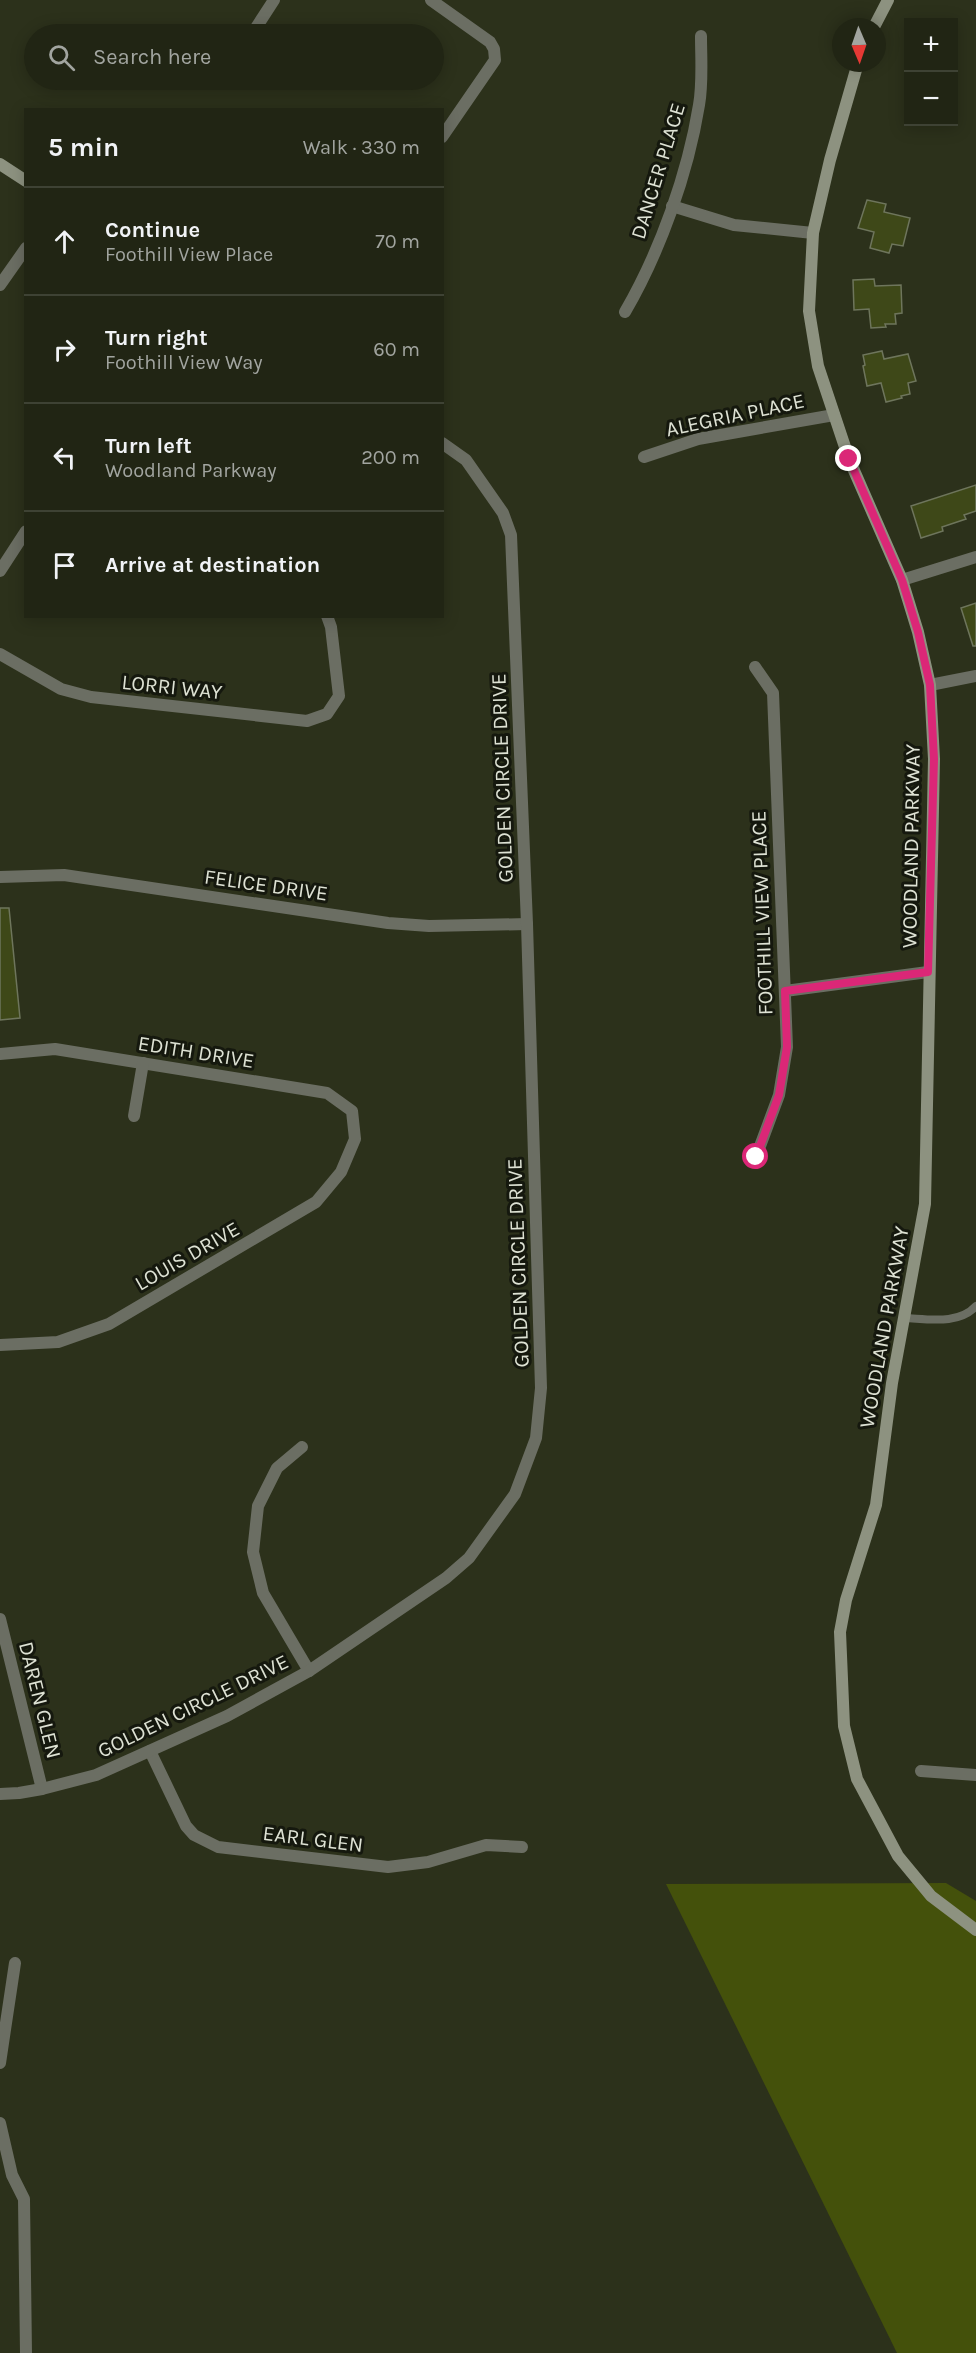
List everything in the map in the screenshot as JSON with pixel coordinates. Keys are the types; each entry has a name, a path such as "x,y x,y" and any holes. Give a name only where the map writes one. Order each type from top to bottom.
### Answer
{"street":[{"path":"258,24 274,0"},
{"path":"879,18 888,0"},
{"path":"434,1 490,42 494,49 495,60 444,134"},
{"name":"DANCER PLACE","path":"625,312 641,285 672,206 700,103 701,36"},
{"name":"WOODLAND PARKWAY","path":"855,72 830,160 813,233 809,311 818,366 834,415 849,459 902,580 918,632 930,685 934,759 925,1204 892,1383 876,1505 846,1600 840,1632 844,1726 857,1779 898,1856 931,1896 976,1930"},
{"path":"0,164 24,179"},
{"path":"672,206 734,225 813,233"},
{"path":"0,285 24,251"},
{"name":"ALEGRIA PLACE","path":"644,457 698,439 834,415"},
{"name":"GOLDEN CIRCLE DRIVE","path":"0,1794 42,1789 96,1775 227,1716 309,1671 446,1578 469,1558 515,1494 536,1438 541,1388 527,924 511,535 503,513 466,460 444,444"},
{"path":"0,571 24,534"},
{"path":"902,580 976,557"},
{"name":"LORRI WAY","path":"0,654 61,689 91,697 307,721 327,714 339,696 331,627 328,618"},
{"name":"FOOTHILL VIEW PLACE","path":"755,667 773,693 787,1047 779,1095 756,1157"},
{"path":"930,685 976,676"},
{"name":"FELICE DRIVE","path":"0,877 64,875 388,923 429,926 527,924"},
{"path":"785,991 928,972"},
{"name":"EDITH DRIVE","path":"0,1054 56,1049 327,1093 352,1111 355,1139"},
{"path":"134,1116 143,1063"},
{"name":"LOUIS DRIVE","path":"0,1346 58,1342 110,1324 316,1202 341,1172 355,1139"},
{"path":"302,1447 277,1468 258,1506 253,1552 263,1593 309,1671"},
{"name":"DAREN GLEN","path":"0,1619 42,1789"},
{"name":"EARL GLEN","path":"150,1751 186,1826 194,1835 218,1847 388,1867 428,1862 486,1845 522,1847"},
{"path":"921,1771 976,1775"},
{"path":"0,2063 15,1963"},
{"path":"0,2123 6,2176 24,2199 26,2353"}],"lane":[{"path":"905,1318 954,1318 971,1311 976,1306"}],"green space":[{"path":"946,1883 976,1901 976,2353 897,2353 666,1884"}],"building":[{"path":"867,200 886,204 884,212 910,218 903,246 892,244 889,253 870,248 874,232 858,228"},
{"path":"874,279 875,286 901,285 902,313 895,314 896,324 871,328 869,309 854,310 853,280"},
{"path":"882,351 884,359 908,354 916,381 908,383 910,394 886,402 881,383 867,386 863,355"},
{"path":"976,485 976,511 964,515 966,519 942,527 943,531 921,538 911,506"},
{"path":"976,603 976,646 973,646 961,608"},
{"path":"0,908 9,908 20,1018 0,1020"}],"route":[{"path":"756,1157 779,1095 787,1047 785,991 928,972 934,759 930,685 918,632 902,580 849,459"}]}
